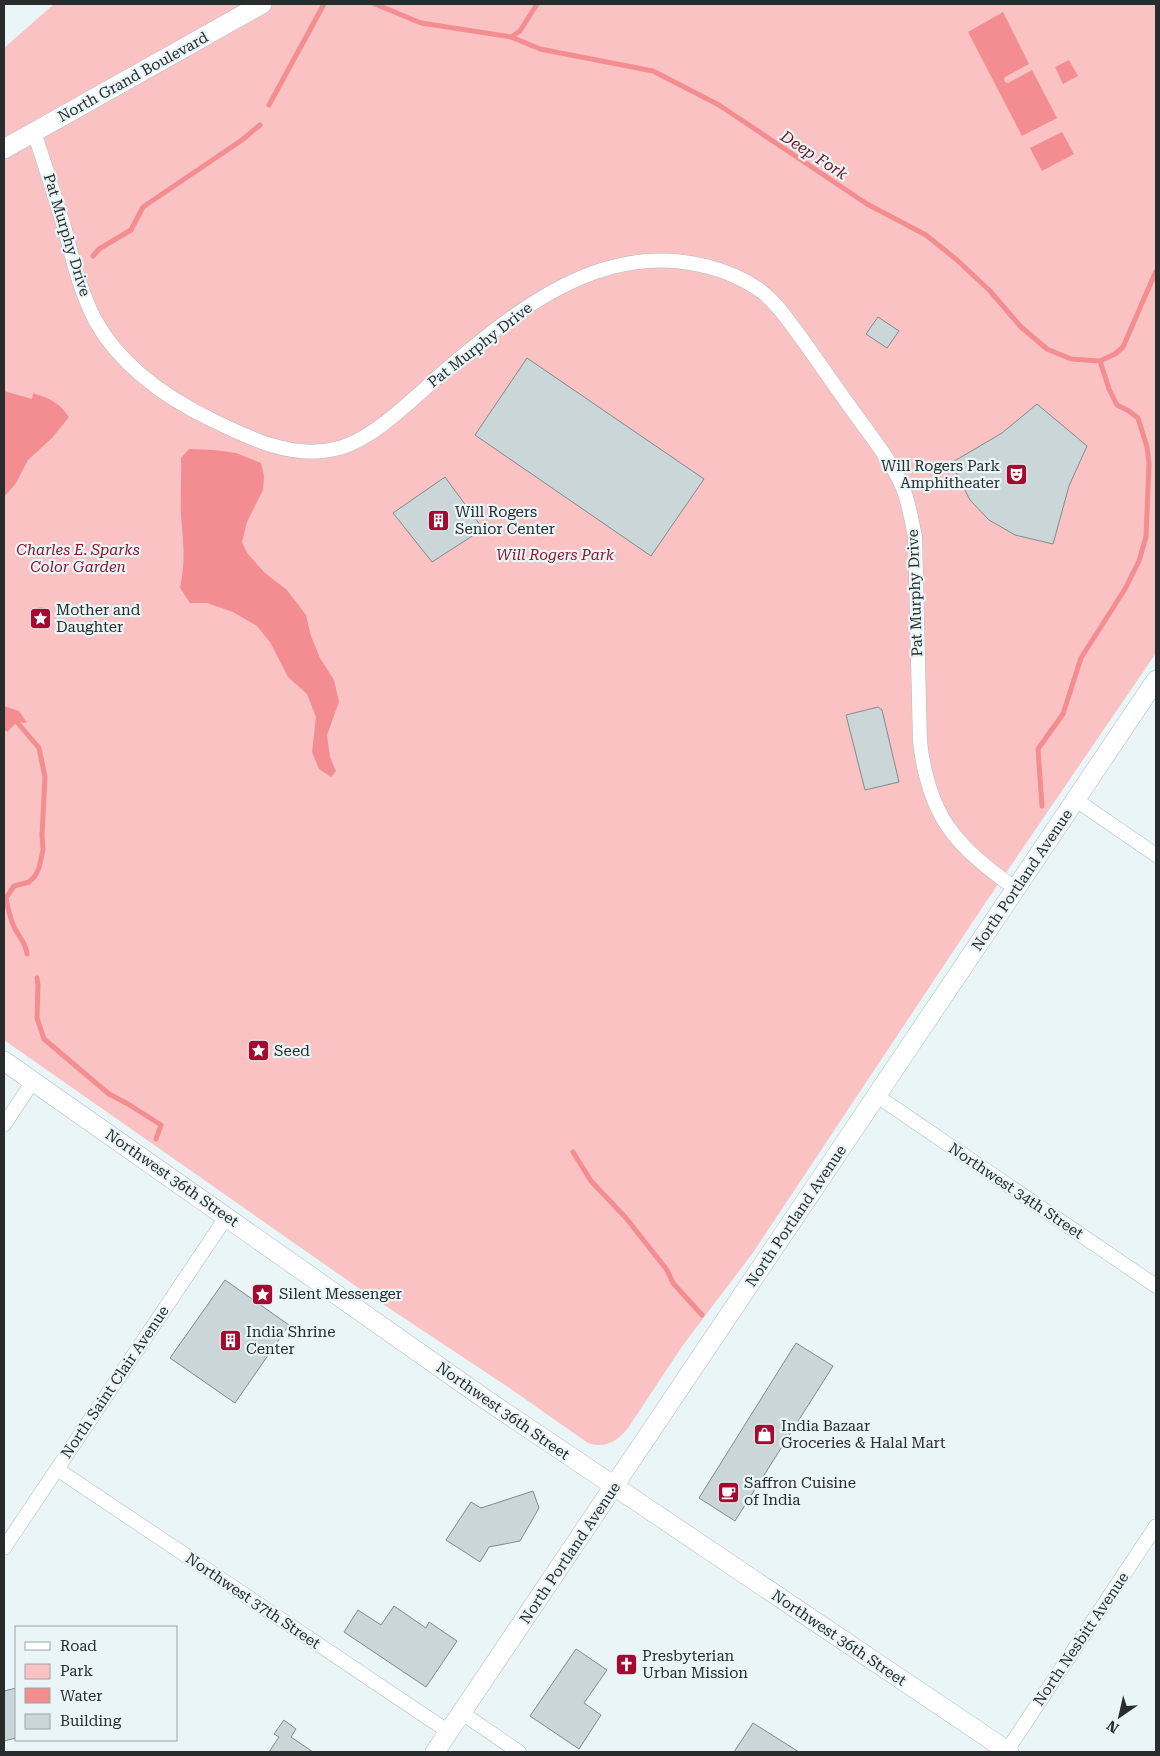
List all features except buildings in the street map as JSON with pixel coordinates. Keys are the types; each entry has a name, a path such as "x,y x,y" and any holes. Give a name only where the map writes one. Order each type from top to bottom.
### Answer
{"main road":[{"name":"North Grand Boulevard","path":"4,149 262,4"},
{"name":"North Portland Avenue","path":"435,1752 1156,680"},
{"name":"Northwest 36th Street","path":"4,1061 486,1399 1007,1752"}],"street":[{"name":"Pat Murphy Drive","path":"34,132 48,173 77,278 94,318 119,356 138,373 189,409 273,446 298,451 322,451 340,448 358,440 382,425 500,327 540,299 584,276 618,264 661,260 702,265 722,270 762,292 804,342 888,461 903,488 915,536 920,742 927,783 941,816 959,842 987,868 1016,889"},
{"path":"1076,800 1156,855"},
{"path":"4,1125 33,1081"},
{"name":"Northwest 34th Street","path":"877,1096 1156,1286"},
{"name":"North Saint Clair Avenue","path":"4,1548 227,1216"},
{"name":"Northwest 37th Street","path":"56,1469 449,1732"},
{"name":"North Nesbitt Avenue","path":"1007,1752 1156,1526"},
{"path":"462,1713 520,1752"}],"green space":[{"name":"Will Rogers Park","path":"54,4 1156,4 1156,653 986,902 752,1254 683,1345 628,1428 611,1443 594,1445 588,1443 508,1387 357,1287 4,1040 4,48"}],"water":[{"path":"1003,12 1029,64 1005,77 1005,82 1008,83 1032,70 1057,118 1022,136 968,32"},
{"path":"1069,60 1078,76 1063,84 1055,67"},
{"path":"1062,132 1074,154 1042,171 1030,148"},
{"path":"4,391 32,399 33,393 44,397 58,405 69,417 52,438 28,460 16,483 4,497"},
{"path":"189,449 236,453 261,463 264,476 263,490 247,522 242,542 247,553 265,573 287,590 306,615 311,636 320,658 334,680 339,702 327,735 330,757 336,771 331,777 319,769 312,752 316,717 307,694 288,677 270,642 257,626 233,612 207,603 190,603 180,588 183,559 181,458"},
{"path":"41,607 48,610 51,617 48,624 41,627 34,624 31,617 34,610"},
{"path":"4,706 19,711 27,723 17,722 7,732 4,729"}],"waterway":[{"path":"269,105 324,4"},
{"name":"Deep Fork","path":"375,4 421,23 511,37 540,49 653,71 719,105 867,204 926,235 957,260 990,291 1021,327 1047,349 1071,359 1100,361 1115,354 1123,347 1156,271"},
{"path":"511,37 520,31 537,4"},
{"path":"93,256 99,249 131,230 143,207 242,140 260,125"},
{"path":"1042,806 1038,749 1063,714 1081,658 1125,589 1139,561 1146,537 1149,464 1147,447 1138,418 1117,405 1109,389 1100,361"},
{"path":"17,722 39,748 45,777 43,850 39,868 29,882 14,886 6,898 12,921 27,954"},
{"path":"37,978 37,1018 44,1039 109,1094 161,1125 156,1139"},
{"path":"573,1152 591,1181 626,1218 667,1270 673,1283 702,1315"}],"place":[{"name":"Will Rogers Park Amphitheater","path":"1016,475"},
{"name":"Will Rogers Senior Center","path":"439,521"},
{"name":"Mother and Daughter","path":"40,619"},
{"name":"Seed","path":"258,1051"},
{"name":"Silent Messenger","path":"263,1294"},
{"name":"India Shrine Center","path":"230,1341"},
{"name":"India Bazaar Groceries & Halal Mart","path":"765,1435"},
{"name":"Saffron Cuisine of India","path":"728,1492"},
{"name":"Presbyterian Urban Mission","path":"626,1665"}],"park label":[{"name":"Charles E. Sparks Color Garden","path":"78,558"}]}
